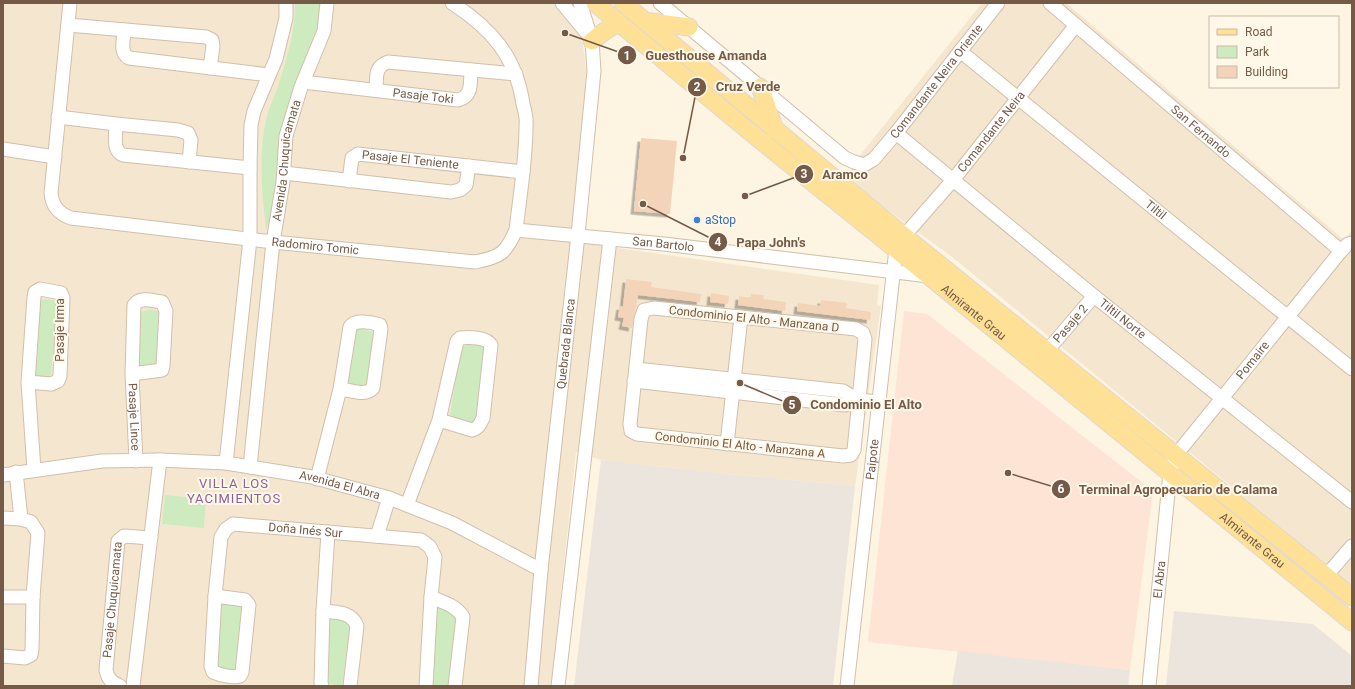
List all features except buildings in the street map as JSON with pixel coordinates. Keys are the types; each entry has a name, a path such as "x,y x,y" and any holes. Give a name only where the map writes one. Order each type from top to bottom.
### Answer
{"main road":[{"name":"Almirante Grau","path":"595,3 749,131 1048,351 1352,597"},
{"name":"Almirante Grau","path":"623,3 775,130 900,243 929,276 1352,622"},
{"path":"644,21 689,27"},
{"path":"592,41 605,30 618,23"},
{"path":"760,87 775,130"}],"street":[{"name":"Radomiro Tomic","path":"70,3 58,117 52,199 57,210 66,217 273,242 475,262 492,259 501,254 510,243 516,230 527,124 521,89 516,74 504,49 484,26 452,3"},
{"path":"226,463 250,239 251,125 254,111 276,59 286,18 286,3"},
{"name":"Avenida Chuquicamata","path":"250,467 273,242 284,173 286,136 303,82 324,31 327,3"},
{"path":"562,3 592,41"},
{"name":"Quebrada Blanca","path":"531,686 541,570 578,235 594,71 592,41 580,3"},
{"path":"660,3 760,87"},
{"name":"Comandante Neira Oriente","path":"760,87 845,158 864,165 874,159 896,133 998,3"},
{"name":"San Fernando","path":"1050,3 1341,251"},
{"path":"68,25 206,37 212,40 213,46 210,68"},
{"name":"Comandante Neira","path":"900,243 953,180 1076,25"},
{"path":"124,30 123,52 125,56 129,58 269,75"},
{"name":"Tiltil","path":"960,51 1017,99 1352,369"},
{"name":"Pasaje Toki","path":"376,90 377,70 382,64 388,62 516,74"},
{"name":"Pasaje Toki","path":"303,82 458,100 464,98 469,93 471,70"},
{"path":"58,117 178,130 188,133 191,140 189,162"},
{"path":"116,124 116,149 118,153 123,155 250,168"},
{"name":"Tiltil Norte","path":"896,133 1094,296 1352,502"},
{"path":"3,149 55,157"},
{"name":"Pasaje El Teniente","path":"349,181 352,158 358,154 523,172"},
{"name":"Pasaje El Teniente","path":"284,173 451,192 460,190 466,185 469,166"},
{"name":"San Bartolo","path":"516,230 578,235 929,276"},
{"path":"558,686 610,239"},
{"name":"Paipote","path":"847,686 893,272 900,243"},
{"path":"1341,251 1348,244 1352,243"},
{"name":"Pomaire","path":"1170,473 1176,455 1341,251"},
{"name":"Pasaje Irma","path":"28,382 51,384 58,381 60,376 63,298 61,293 57,291 40,289 35,292 28,382 34,470"},
{"name":"Pasaje 2","path":"1048,351 1094,296"},
{"name":"Pasaje Lince","path":"132,374 162,370 166,311 162,302 141,300 136,302 134,305 132,374 136,461"},
{"name":"Condominio El Alto - Manzana D","path":"635,375 641,319 644,310 654,308 856,329 863,333 865,339 858,400"},
{"path":"727,444 740,317"},
{"path":"317,479 340,388 350,327 352,323 357,322 380,325 373,388 370,392 365,393 340,388"},
{"path":"407,505 439,420 457,341 464,337 486,340 491,346 483,418 480,425 472,430 439,420"},
{"path":"635,375 733,386 844,405 858,400 879,402"},
{"name":"Condominio El Alto - Manzana A","path":"635,375 630,424 631,431 637,434 843,456 850,455 854,450 858,400"},
{"path":"133,686 160,460"},
{"name":"Avenida El Abra","path":"9,473 102,461 160,460 226,463 317,479 389,498 452,523 541,570"},
{"path":"3,656 25,658 30,655 32,649 33,597 38,533 26,520 9,473"},
{"name":"El Abra","path":"1149,686 1170,473"},
{"path":"377,536 389,498"},
{"path":"3,518 26,520"},
{"name":"Doña Inés Sur","path":"215,596 221,537 226,529 233,524 421,540 430,547 435,557 431,597"},
{"path":"322,686 323,611 328,532"},
{"name":"Pasaje Chuquicamata","path":"120,686 113,683 108,678 106,670 118,541 124,536 151,538"},
{"path":"1326,576 1352,546"},
{"path":"3,596 33,597"},
{"path":"215,596 245,600 249,605 242,672 240,676 236,677 218,674 213,672 211,666 215,596"},
{"path":"426,686 431,597 454,607 460,611 463,616 455,686"},
{"path":"323,611 348,614 354,618 357,626 350,686"}],"shaded area":[{"path":"3,3 570,3 579,14 590,100 576,242 879,285 877,305 881,306 855,486 601,460 576,452 551,686 3,686"},
{"path":"982,3 1066,3 1344,240 1352,230 1352,586 951,256 845,179 861,154"},
{"path":"904,311 927,314 1153,491 1130,670 868,642"},
{"path":"601,460 855,486 833,686 574,686"},
{"path":"1174,611 1313,624 1352,656 1352,686 1166,686"},
{"path":"958,651 1130,670 1128,686 952,686"}],"green space":[{"path":"295,3 321,3 318,34 280,139 273,210 266,230 261,161 262,147 266,120 280,81 289,48 295,14"},
{"path":"39,299 53,300 58,306 51,374 47,380 34,377"},
{"path":"150,309 161,312 159,361 153,368 138,367 138,313"},
{"path":"358,328 375,333 368,385 363,389 347,385 353,334"},
{"path":"469,343 485,347 477,421 467,424 450,415 461,348"},
{"path":"165,495 206,499 204,528 162,524"},
{"path":"219,601 244,605 235,672 218,669"},
{"path":"433,605 456,615 449,686 431,686"},
{"path":"326,615 351,619 342,686 325,683"}],"place":[{"name":"Guesthouse Amanda","path":"565,33"},
{"name":"Cruz Verde","path":"683,158"},
{"name":"Aramco","path":"745,196"},
{"name":"Papa John's","path":"643,204"},
{"name":"aStop","path":"697,220"},
{"name":"Condominio El Alto","path":"740,383"},
{"name":"Terminal Agropecuario de Calama","path":"1008,473"}],"district":[{"name":"VILLA LOS YACIMIENTOS","path":"234,490"}]}
